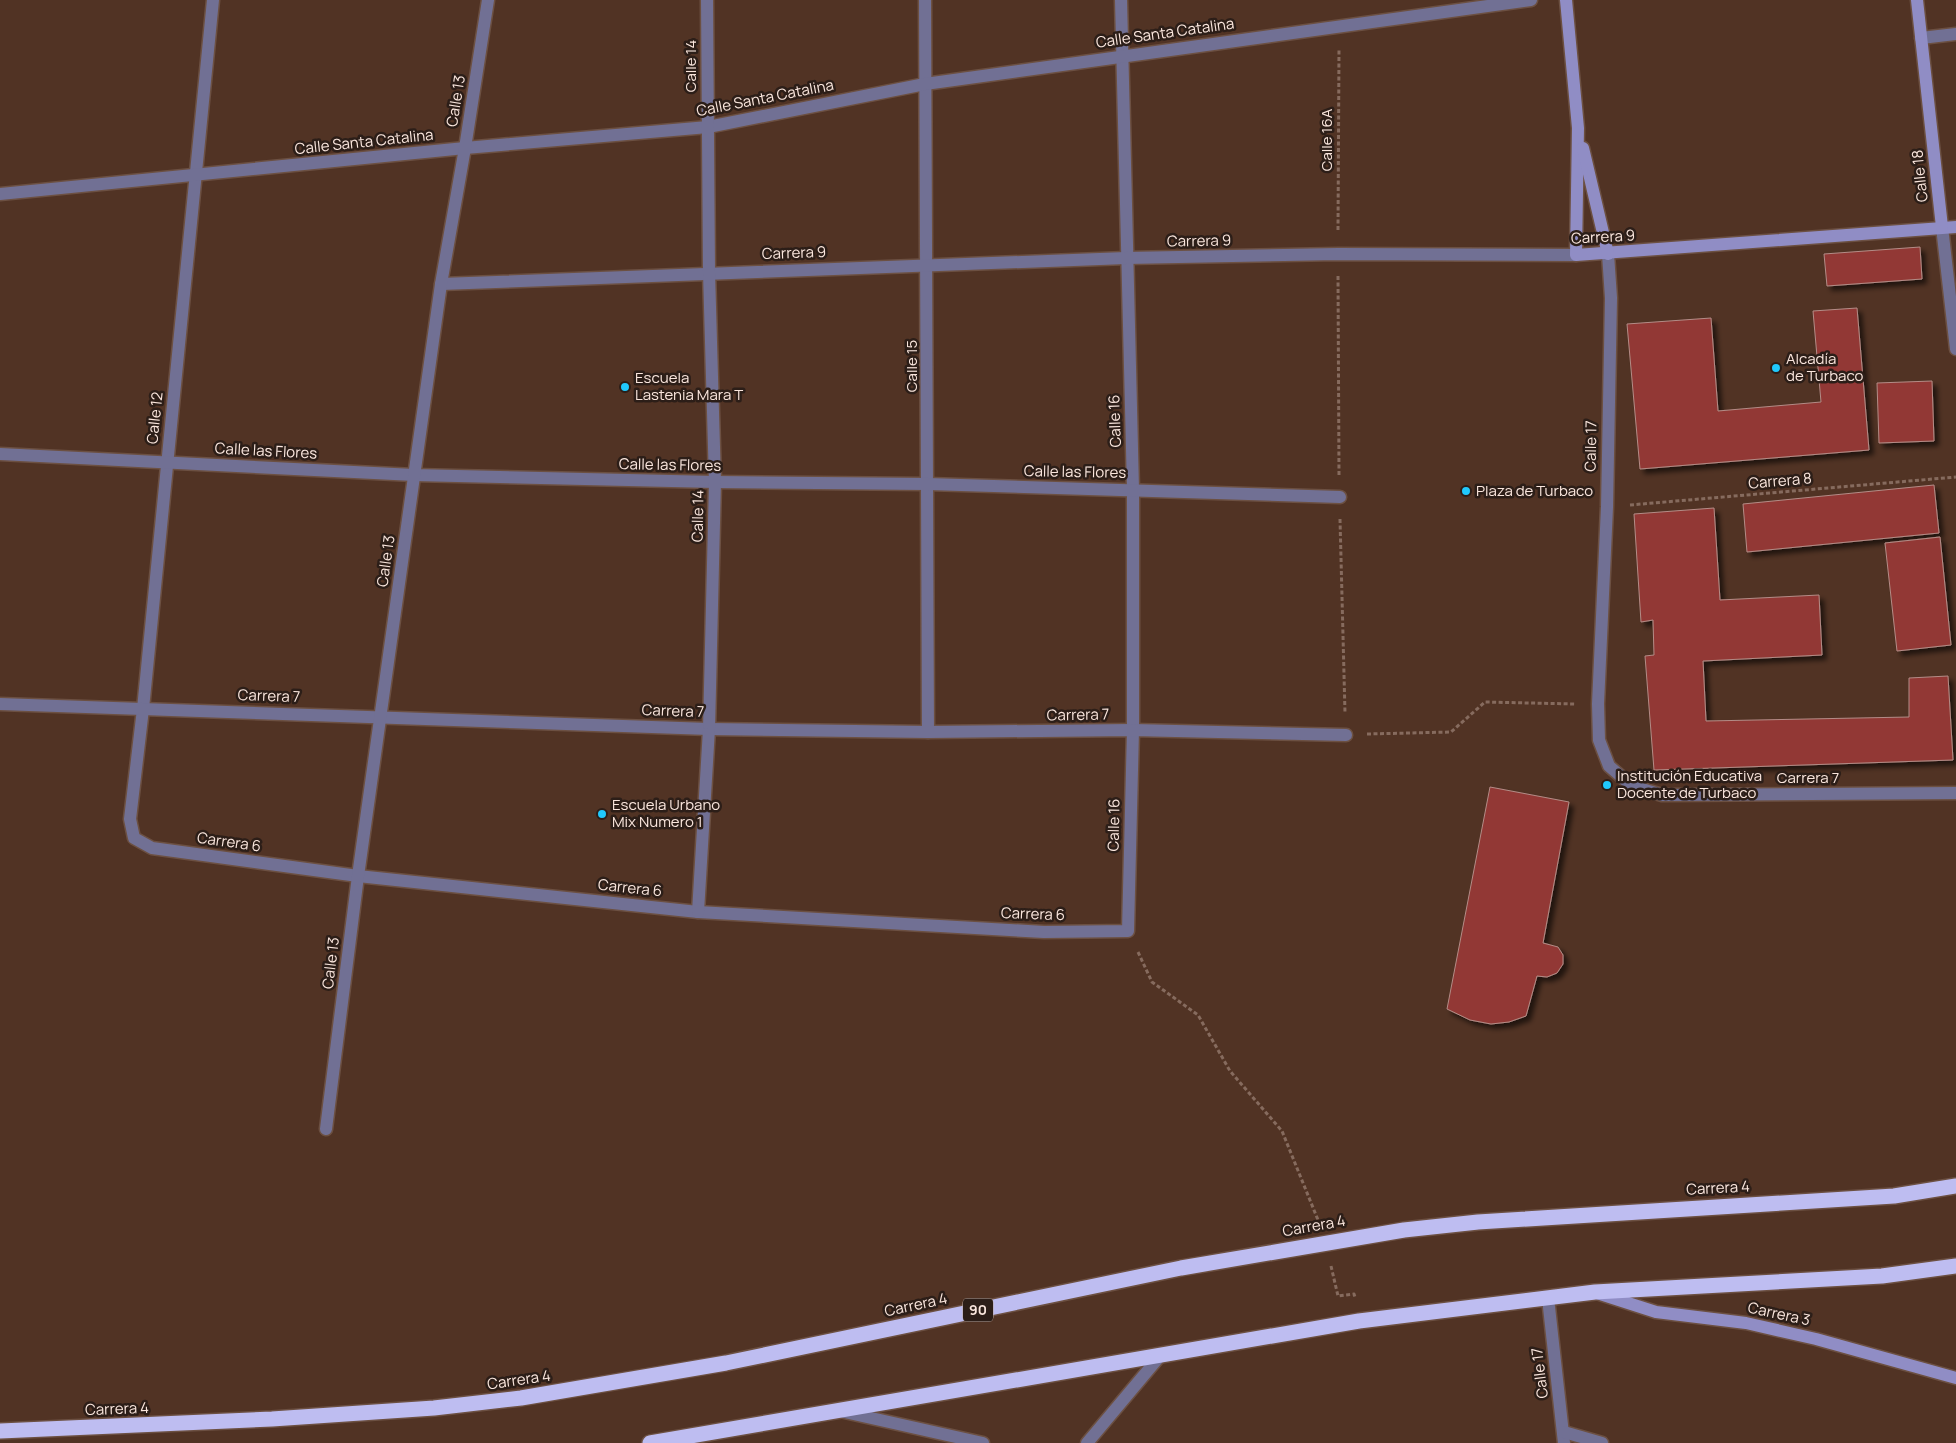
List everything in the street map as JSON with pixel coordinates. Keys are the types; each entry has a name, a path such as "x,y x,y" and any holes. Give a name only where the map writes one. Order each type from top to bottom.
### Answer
{"highway":[{"name":"Carrera 4","path":"0,1431 272,1419 434,1408 521,1398 726,1363 1161,1272 1327,1241 1478,1222 1894,1196 1956,1186"},
{"path":"650,1443 1359,1320 1595,1292 1882,1276 1956,1266"}],"street":[{"name":"Calle 12","path":"134,838 130,819 143,709 213,0"},
{"name":"Calle 13","path":"326,1129 358,876 441,284 466,148 488,0"},
{"name":"Calle 14","path":"698,912 709,729 715,482 709,272 707,0"},
{"name":"Calle 15","path":"924,0 927,264 928,732"},
{"name":"Calle 16","path":"1121,0 1133,489 1133,730 1128,931"},
{"name":"Calle Santa Catalina","path":"0,194 466,148 708,127 926,84 1122,55 1531,0"},
{"name":"Calle 17","path":"1566,0 1578,128 1576,255"},
{"name":"Calle 18","path":"1917,0 1956,349"},
{"path":"1921,38 1956,34"},
{"name":"Calle 17","path":"1578,128 1608,254 1610,298 1607,507 1598,704 1599,740 1609,766"},
{"name":"Carrera 9","path":"441,284 709,272 1126,258 1338,254 1608,254 1956,226"},
{"name":"Calle las Flores","path":"0,454 414,475 715,482 928,484 1340,496"},
{"name":"Carrera 7","path":"0,704 709,729 928,732 1133,730 1346,735"},
{"name":"Carrera 7","path":"1609,766 1632,786 1662,795 1956,793"},
{"name":"Carrera 6","path":"134,838 152,848 358,876 698,912 1044,932 1128,931"},
{"name":"Carrera 3","path":"1595,1292 1656,1312 1746,1323 1816,1339 1956,1378"},
{"name":"Calle 17","path":"1548,1298 1564,1437"},
{"path":"1087,1443 1160,1356"},
{"path":"840,1411 983,1443"},
{"path":"1564,1437 1602,1443"}],"path":[{"name":"Calle 16A","path":"1338,254 1339,26"},
{"name":"Carrera 8","path":"1607,507 1956,477"},
{"path":"1346,735 1452,732 1485,702 1598,704"},
{"path":"1128,931 1152,982 1198,1015 1230,1071 1282,1131 1327,1241"},
{"path":"1330,1263 1338,1296 1354,1294"}],"building":[{"path":"1920,247 1922,279 1827,286 1824,254"},
{"path":"1857,308 1869,450 1640,469 1627,324 1711,318 1718,411 1821,402 1813,311"},
{"path":"1932,381 1934,441 1879,443 1877,383"},
{"path":"1934,485 1939,533 1747,552 1743,504"},
{"path":"1714,508 1720,600 1819,595 1822,655 1703,661 1706,721 1909,717 1909,678 1948,676 1953,760 1654,770 1645,656 1654,655 1653,620 1641,622 1634,514"},
{"path":"1940,537 1951,645 1897,651 1885,543"},
{"path":"1490,787 1569,802 1543,943 1558,947 1563,955 1563,964 1557,973 1547,977 1537,976 1526,1016 1509,1022 1491,1024 1470,1020 1447,1009"}],"place":[{"name":"Alcadía de Turbaco","path":"1776,368"},
{"name":"Escuela Lastenia Mara T","path":"625,387"},
{"name":"Plaza de Turbaco","path":"1466,491"},
{"name":"Institución Educativa Docente de Turbaco","path":"1607,785"},
{"name":"Escuela Urbano Mix Numero 1","path":"602,814"}]}
